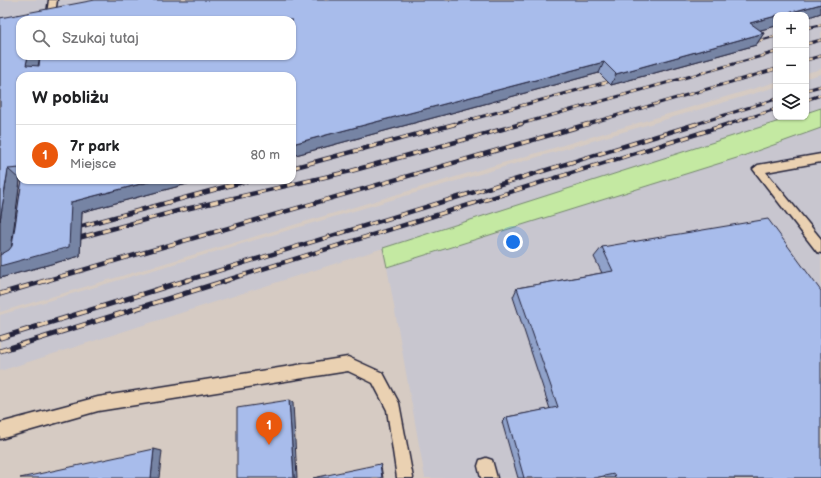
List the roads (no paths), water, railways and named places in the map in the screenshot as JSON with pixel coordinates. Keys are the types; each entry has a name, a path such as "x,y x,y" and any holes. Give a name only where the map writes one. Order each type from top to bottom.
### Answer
{"lane":[{"path":"50,16 52,0"},
{"path":"821,158 758,169 821,248"},
{"path":"0,430 98,404 348,364 378,378 394,408 405,478"}],"railway":[{"path":"809,27 821,25"},
{"path":"747,44 773,37"},
{"path":"809,43 821,40"},
{"path":"517,125 773,53"},
{"path":"809,59 821,56"},
{"path":"584,125 773,70"},
{"path":"451,125 618,79"},
{"path":"809,89 821,86"},
{"path":"809,99 821,95"},
{"path":"693,125 773,100"},
{"path":"726,125 773,110"},
{"path":"296,167 455,124"},
{"path":"296,184 351,171 521,124"},
{"path":"45,281 588,124"},
{"path":"185,281 696,124"},
{"path":"224,281 729,124"},
{"path":"71,229 235,184"},
{"path":"71,240 177,211 294,184"},
{"path":"0,294 48,280"},
{"path":"0,338 188,280"},
{"path":"0,351 228,280"}],"place":[{"name":"7r park","path":"269,445"}]}
